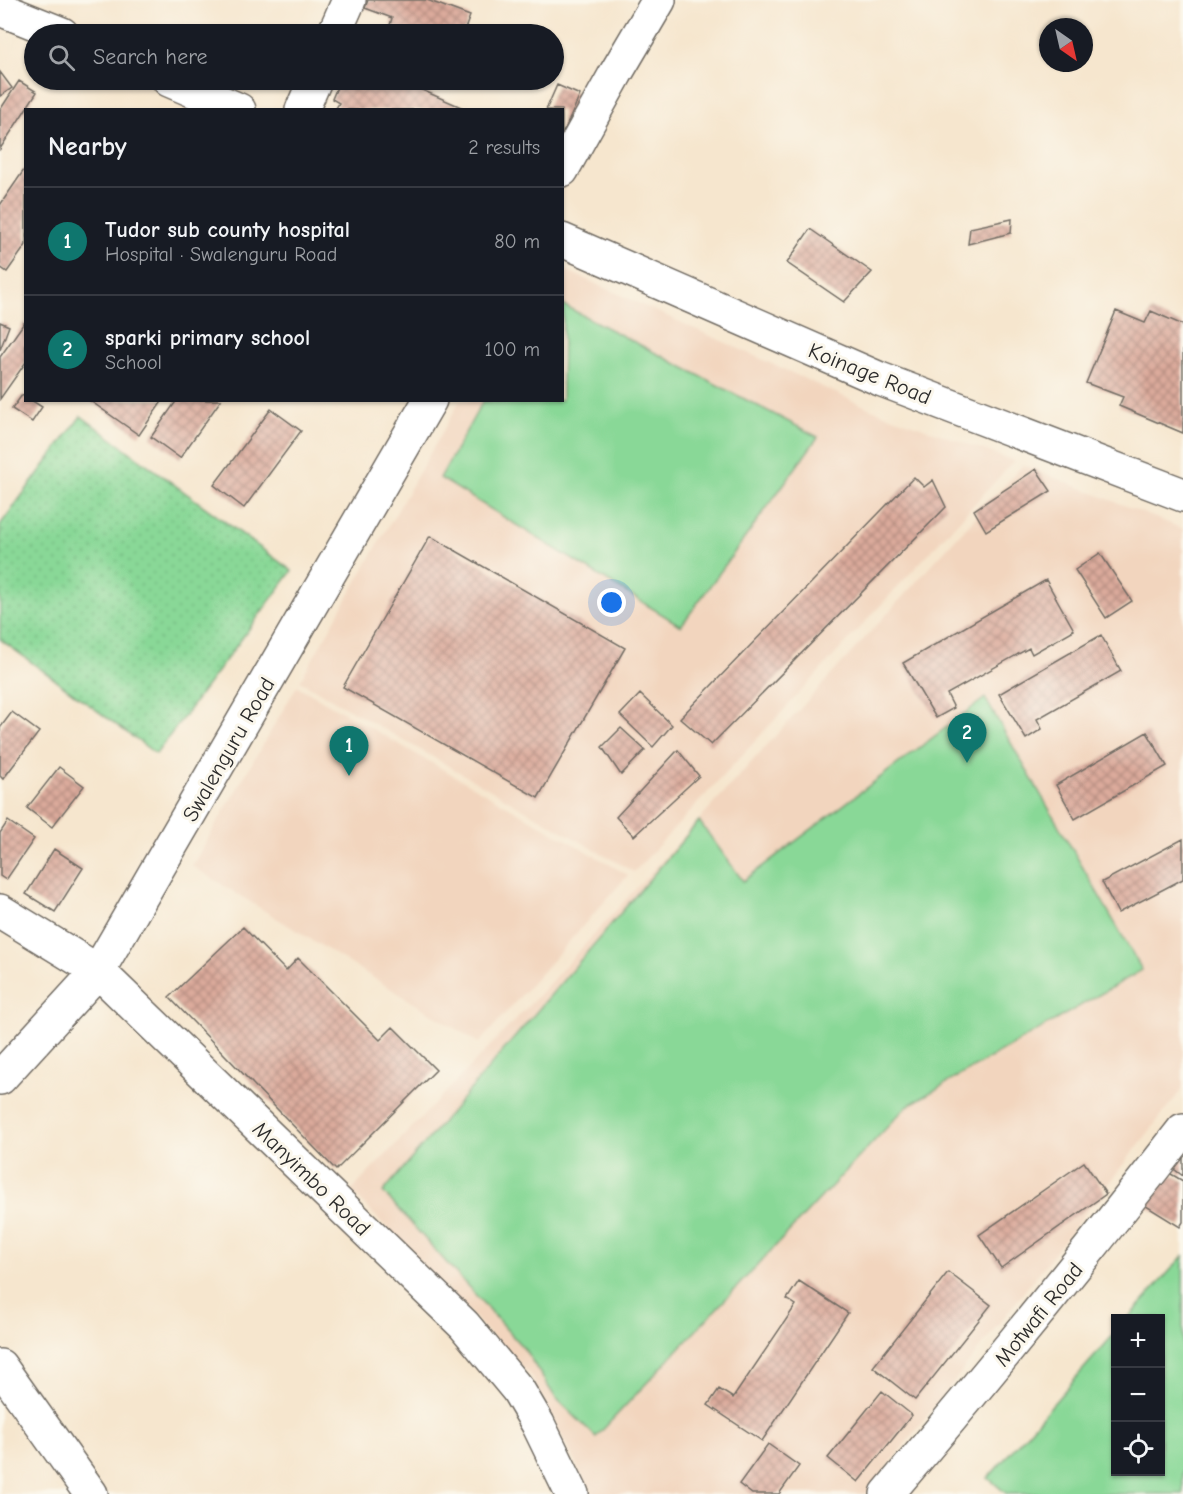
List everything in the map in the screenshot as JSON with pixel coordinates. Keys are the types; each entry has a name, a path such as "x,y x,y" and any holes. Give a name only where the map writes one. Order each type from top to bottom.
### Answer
{"street":[{"path":"338,24 349,0"},
{"path":"564,166 615,73 659,0"},
{"path":"0,9 37,24"},
{"path":"192,90 234,108"},
{"path":"303,108 311,90"},
{"name":"Koinage Road","path":"564,241 880,379 1183,495"},
{"name":"Swalenguru Road","path":"0,1078 98,971 429,402"},
{"name":"Manyimbo Road","path":"0,910 98,971 464,1325 518,1390 538,1424 572,1494"},
{"name":"Motwafi Road","path":"887,1494 1085,1257 1183,1130"},
{"path":"0,1366 91,1494"}],"shaded area":[{"path":"564,269 871,409 1014,461 634,872 300,681 459,402 564,402"},
{"path":"1023,465 1183,529 1183,1088 866,1494 591,1494 531,1376 351,1191 536,998"},
{"path":"297,686 628,875 479,1043 192,866"}],"green space":[{"path":"564,306 818,437 681,626 440,478 482,402 564,402"},
{"path":"81,416 292,571 156,754 0,639 0,525"},
{"path":"985,698 1142,970 907,1106 596,1437 555,1397 525,1350 383,1192 699,821 743,881"},
{"path":"1183,1256 1183,1494 1007,1494 988,1478 1111,1338 1111,1476 1165,1476 1165,1314 1132,1314"}],"building":[{"path":"368,0 427,0 470,16 467,24 390,24 392,18 365,8"},
{"path":"0,72 12,88 0,96"},
{"path":"19,81 24,84 24,90 37,92 27,108 24,108 24,112 0,149 0,110"},
{"path":"564,88 580,95 564,131 564,108 547,108 555,90 564,90"},
{"path":"336,90 422,90 463,108 336,108 339,103 332,99"},
{"path":"24,170 24,248 7,272 0,267 0,205"},
{"path":"1012,219 1011,233 968,244 970,228"},
{"path":"810,229 872,272 844,302 787,263"},
{"path":"1116,311 1145,323 1151,311 1183,325 1183,433 1119,406 1123,397 1086,383"},
{"path":"0,322 9,326 0,350"},
{"path":"24,323 24,365 0,399 0,357"},
{"path":"22,395 24,402 34,402 42,407 32,422 12,409"},
{"path":"92,402 162,402 139,435"},
{"path":"176,402 220,402 180,458 151,437"},
{"path":"271,409 301,431 244,508 214,485"},
{"path":"1036,469 1051,491 986,531 974,510"},
{"path":"914,477 924,487 933,480 946,507 711,745 680,718"},
{"path":"430,536 625,648 538,798 343,687"},
{"path":"1100,553 1132,601 1106,618 1075,570"},
{"path":"1046,580 1074,630 1032,654 1029,648 947,694 954,708 936,718 903,663"},
{"path":"1101,635 1121,671 1037,719 1042,729 1026,739 999,694"},
{"path":"640,694 672,725 653,747 620,715"},
{"path":"12,712 39,732 3,779 0,776 0,728"},
{"path":"621,728 645,750 621,775 602,747"},
{"path":"1147,732 1167,766 1075,819 1056,785"},
{"path":"678,750 699,776 634,836 616,817"},
{"path":"59,767 84,786 52,827 27,808"},
{"path":"8,821 34,839 6,880 0,876 0,833"},
{"path":"1183,839 1183,879 1118,913 1102,882"},
{"path":"54,849 83,868 55,912 26,894"},
{"path":"243,927 286,971 298,958 380,1040 393,1027 436,1070 336,1170 169,997"},
{"path":"1183,1140 1183,1176 1166,1163"},
{"path":"1084,1162 1106,1194 1001,1268 979,1235"},
{"path":"1159,1167 1183,1181 1183,1222 1180,1227 1138,1201"},
{"path":"948,1272 991,1305 915,1400 873,1367"},
{"path":"799,1281 848,1313 762,1441 708,1405 719,1389 733,1398 796,1305 787,1299"},
{"path":"882,1391 912,1415 858,1482 828,1458"},
{"path":"768,1444 799,1466 779,1494 752,1494 739,1484"}],"place":[{"name":"sparki primary school","path":"967,763"},
{"name":"Tudor sub county hospital","path":"349,776"}]}
